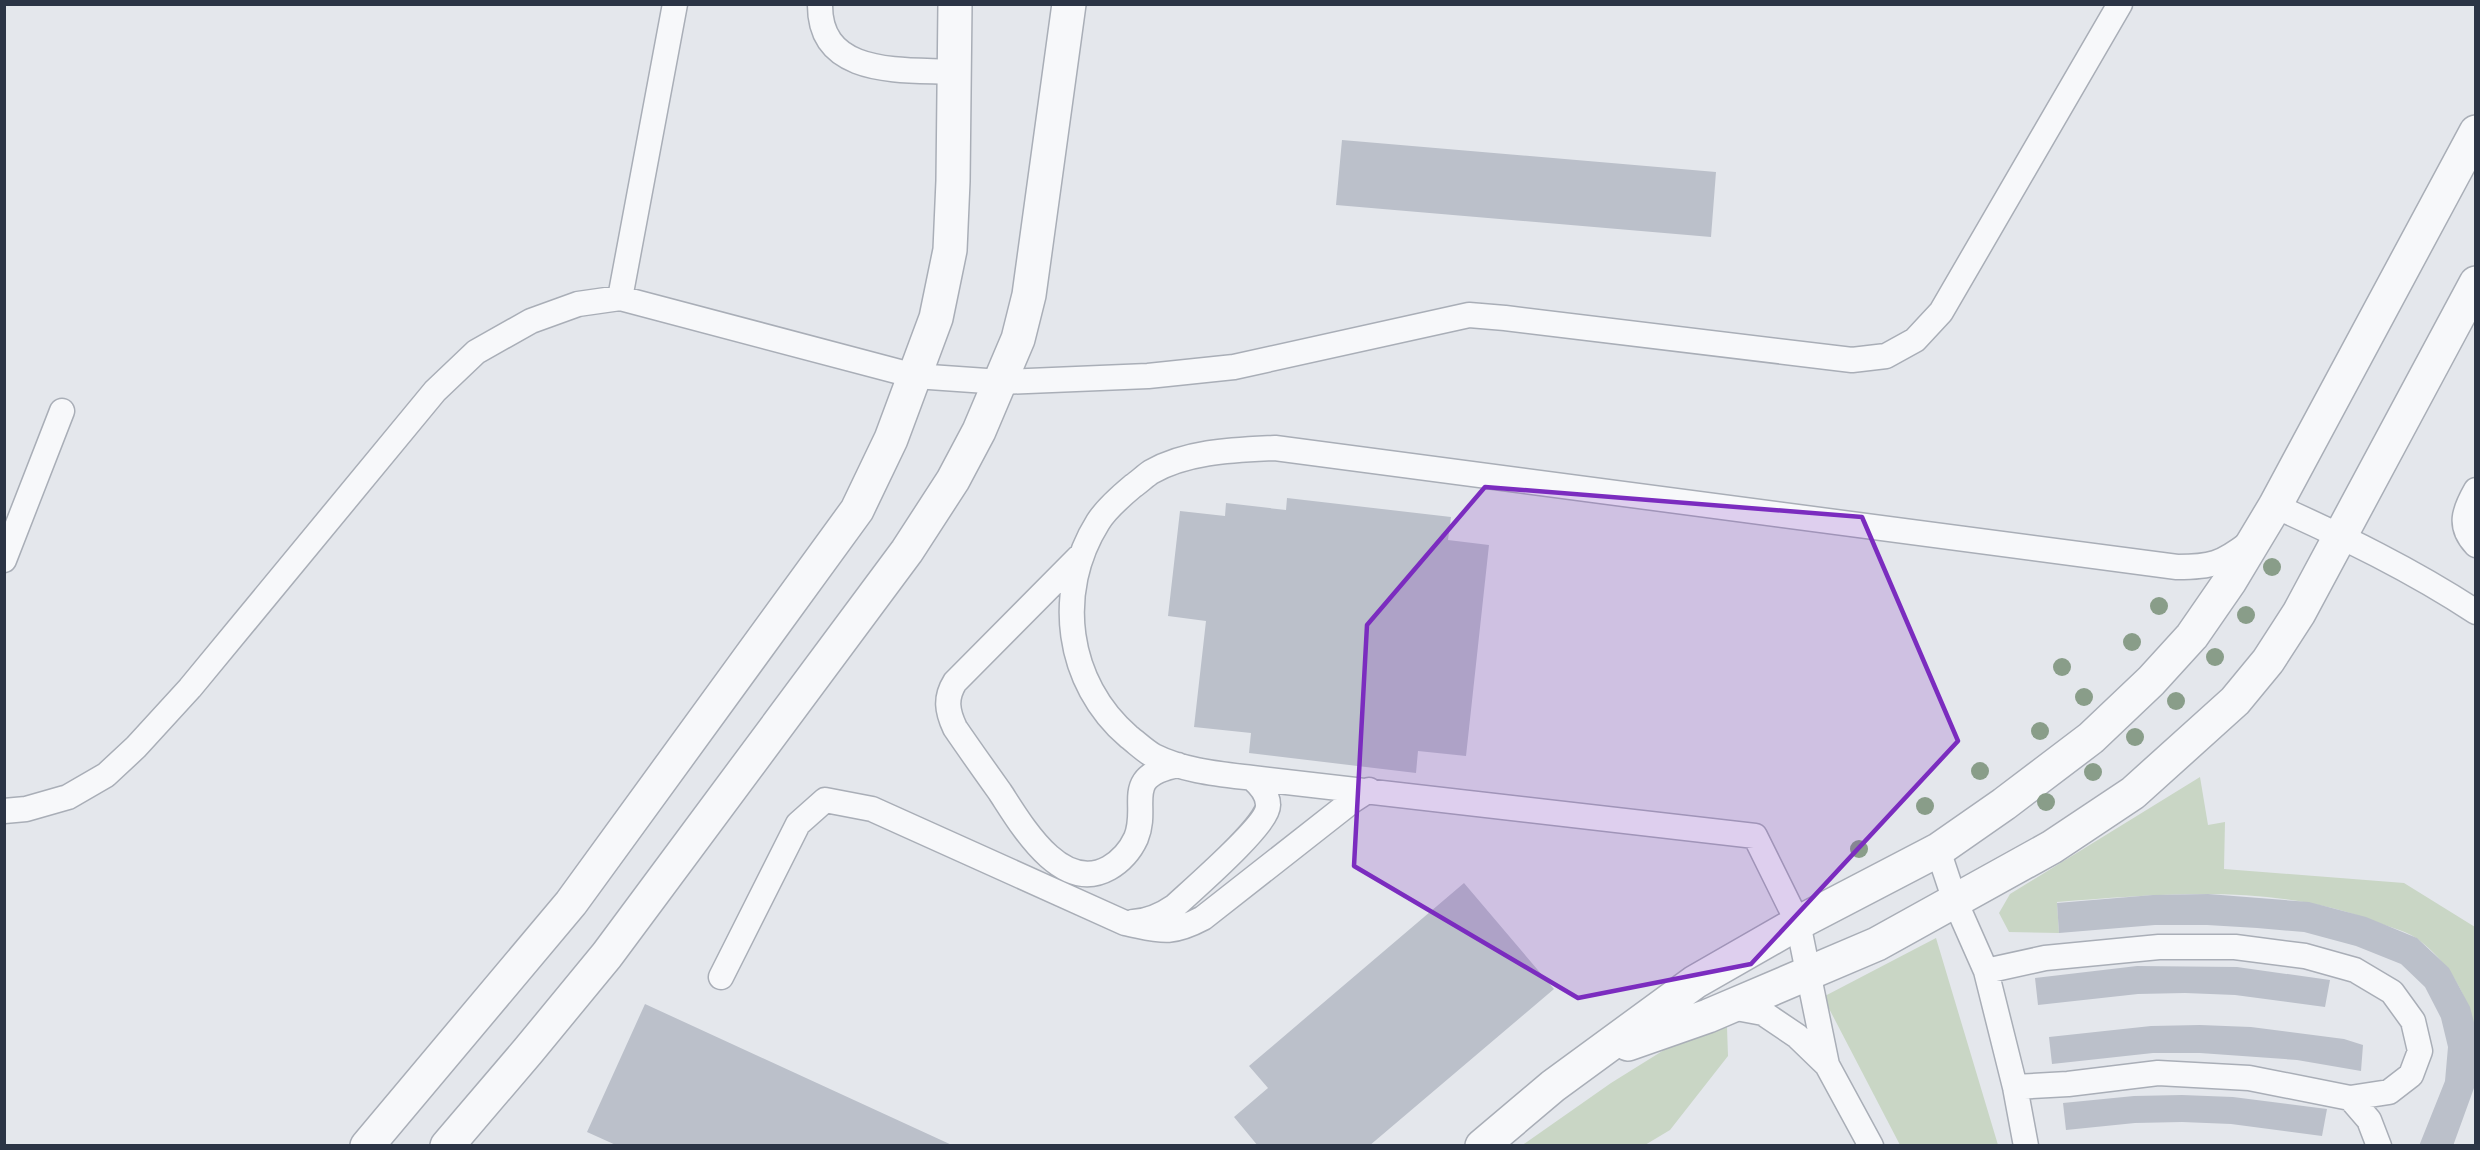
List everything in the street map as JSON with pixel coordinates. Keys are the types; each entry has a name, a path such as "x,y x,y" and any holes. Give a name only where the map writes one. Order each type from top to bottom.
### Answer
{"street":[{"path":"367,1146 571,903 857,510 891,439 936,318 950,250 954,4"},
{"path":"447,1146 607,955 907,551 953,480 1001,382 1018,339 1029,295 1069,4"},
{"path":"1482,1146 1553,1086 1695,982 1798,923 1938,850 2004,804 2091,738 2151,681 2192,636 2230,581 2275,506 2475,132"},
{"path":"1598,1054 1731,1007 1877,944 2052,846 2133,793 2235,701 2274,651 2299,613 2475,283"}],"lane":[{"path":"620,298 675,4"},
{"path":"820,4 820,16 827,36 837,49 852,61 868,66 954,72"},
{"path":"4,811 68,797 106,775 129,754 190,688 435,391 476,352 531,321 578,304 620,298 915,376 1001,382 1148,376 1234,367 1469,315 1852,360 1886,356 1915,340 1941,312 2120,4"},
{"path":"4,560 62,411"},
{"path":"1827,1065 1798,923 1755,836 1252,778 1178,765 1154,756 1116,725 1096,701 1082,673 1070,621 1072,589 1082,554 1098,521 1124,494 1150,472 1189,456 1275,448 2177,567 2204,567 2226,561 2253,540"},
{"path":"2475,490 2463,519 2465,530 2475,545"},
{"path":"2275,506 2341,536 2439,588 2475,612"},
{"path":"1082,554 955,682 948,693 948,713 951,721 1036,846 1071,871 1092,874 1115,865 1129,851 1137,836 1140,822 1139,794 1144,784 1154,773 1178,765"},
{"path":"1125,923 1145,921 1175,906 1252,833 1266,816 1269,806 1260,785 1252,778"},
{"path":"721,977 798,824 825,800 872,809 1125,923 1162,931 1183,929 1209,913 1369,790"},
{"path":"1938,850 1955,901 1986,971 2015,1087 2026,1146"},
{"path":"1986,971 2045,958 2159,947 2235,947 2305,956 2355,970 2392,992 2413,1021 2420,1051 2411,1075 2389,1092 2350,1098 2249,1078 2158,1073 2068,1084 2015,1087"},
{"path":"1731,1007 1763,1013 1797,1036 1827,1065 1871,1146"},
{"path":"2350,1098 2369,1120 2379,1146"}],"highlighted area":[{"path":"1485,487 1862,517 1958,741 1751,964 1578,998 1354,866 1367,625"}],"green space":[{"path":"2200,777 2208,825 2225,822 2224,869 2404,883 2475,927 2475,1030 2467,1004 2455,980 2430,949 2419,940 2401,930 2342,911 2302,902 2262,896 2180,894 2057,902 2059,933 2009,932 1999,913 2010,894"},
{"path":"1936,938 1998,1145 1900,1145 1823,997"},
{"path":"1727,1027 1728,1056 1670,1130 1645,1145 1521,1146 1611,1083 1680,1040"}],"building":[{"path":"1342,140 1716,172 1711,237 1336,205"},
{"path":"1287,498 1451,517 1448,540 1489,545 1466,756 1418,751 1416,773 1249,753 1251,733 1194,727 1206,621 1168,616 1180,511 1225,516 1226,503 1286,510"},
{"path":"1464,883 1554,989 1369,1146 1258,1146 1234,1117 1268,1088 1249,1066"},
{"path":"2208,894 2309,902 2366,917 2417,938 2449,968 2470,1007 2476,1030 2474,1088 2453,1146 2419,1146 2445,1081 2448,1047 2441,1018 2425,987 2401,964 2356,946 2304,932 2207,925 2155,925 2059,933 2057,903 2153,895"},
{"path":"2137,966 2237,967 2330,980 2325,1007 2235,995 2185,993 2138,994 2038,1005 2035,978"},
{"path":"645,1004 954,1146 618,1146 587,1132"},
{"path":"2151,1026 2251,1027 2344,1039 2363,1045 2361,1071 2297,1060 2200,1053 2153,1053 2052,1064 2049,1037"},
{"path":"2134,1096 2233,1097 2327,1109 2322,1136 2231,1124 2182,1122 2135,1123 2066,1130 2063,1103"}]}
